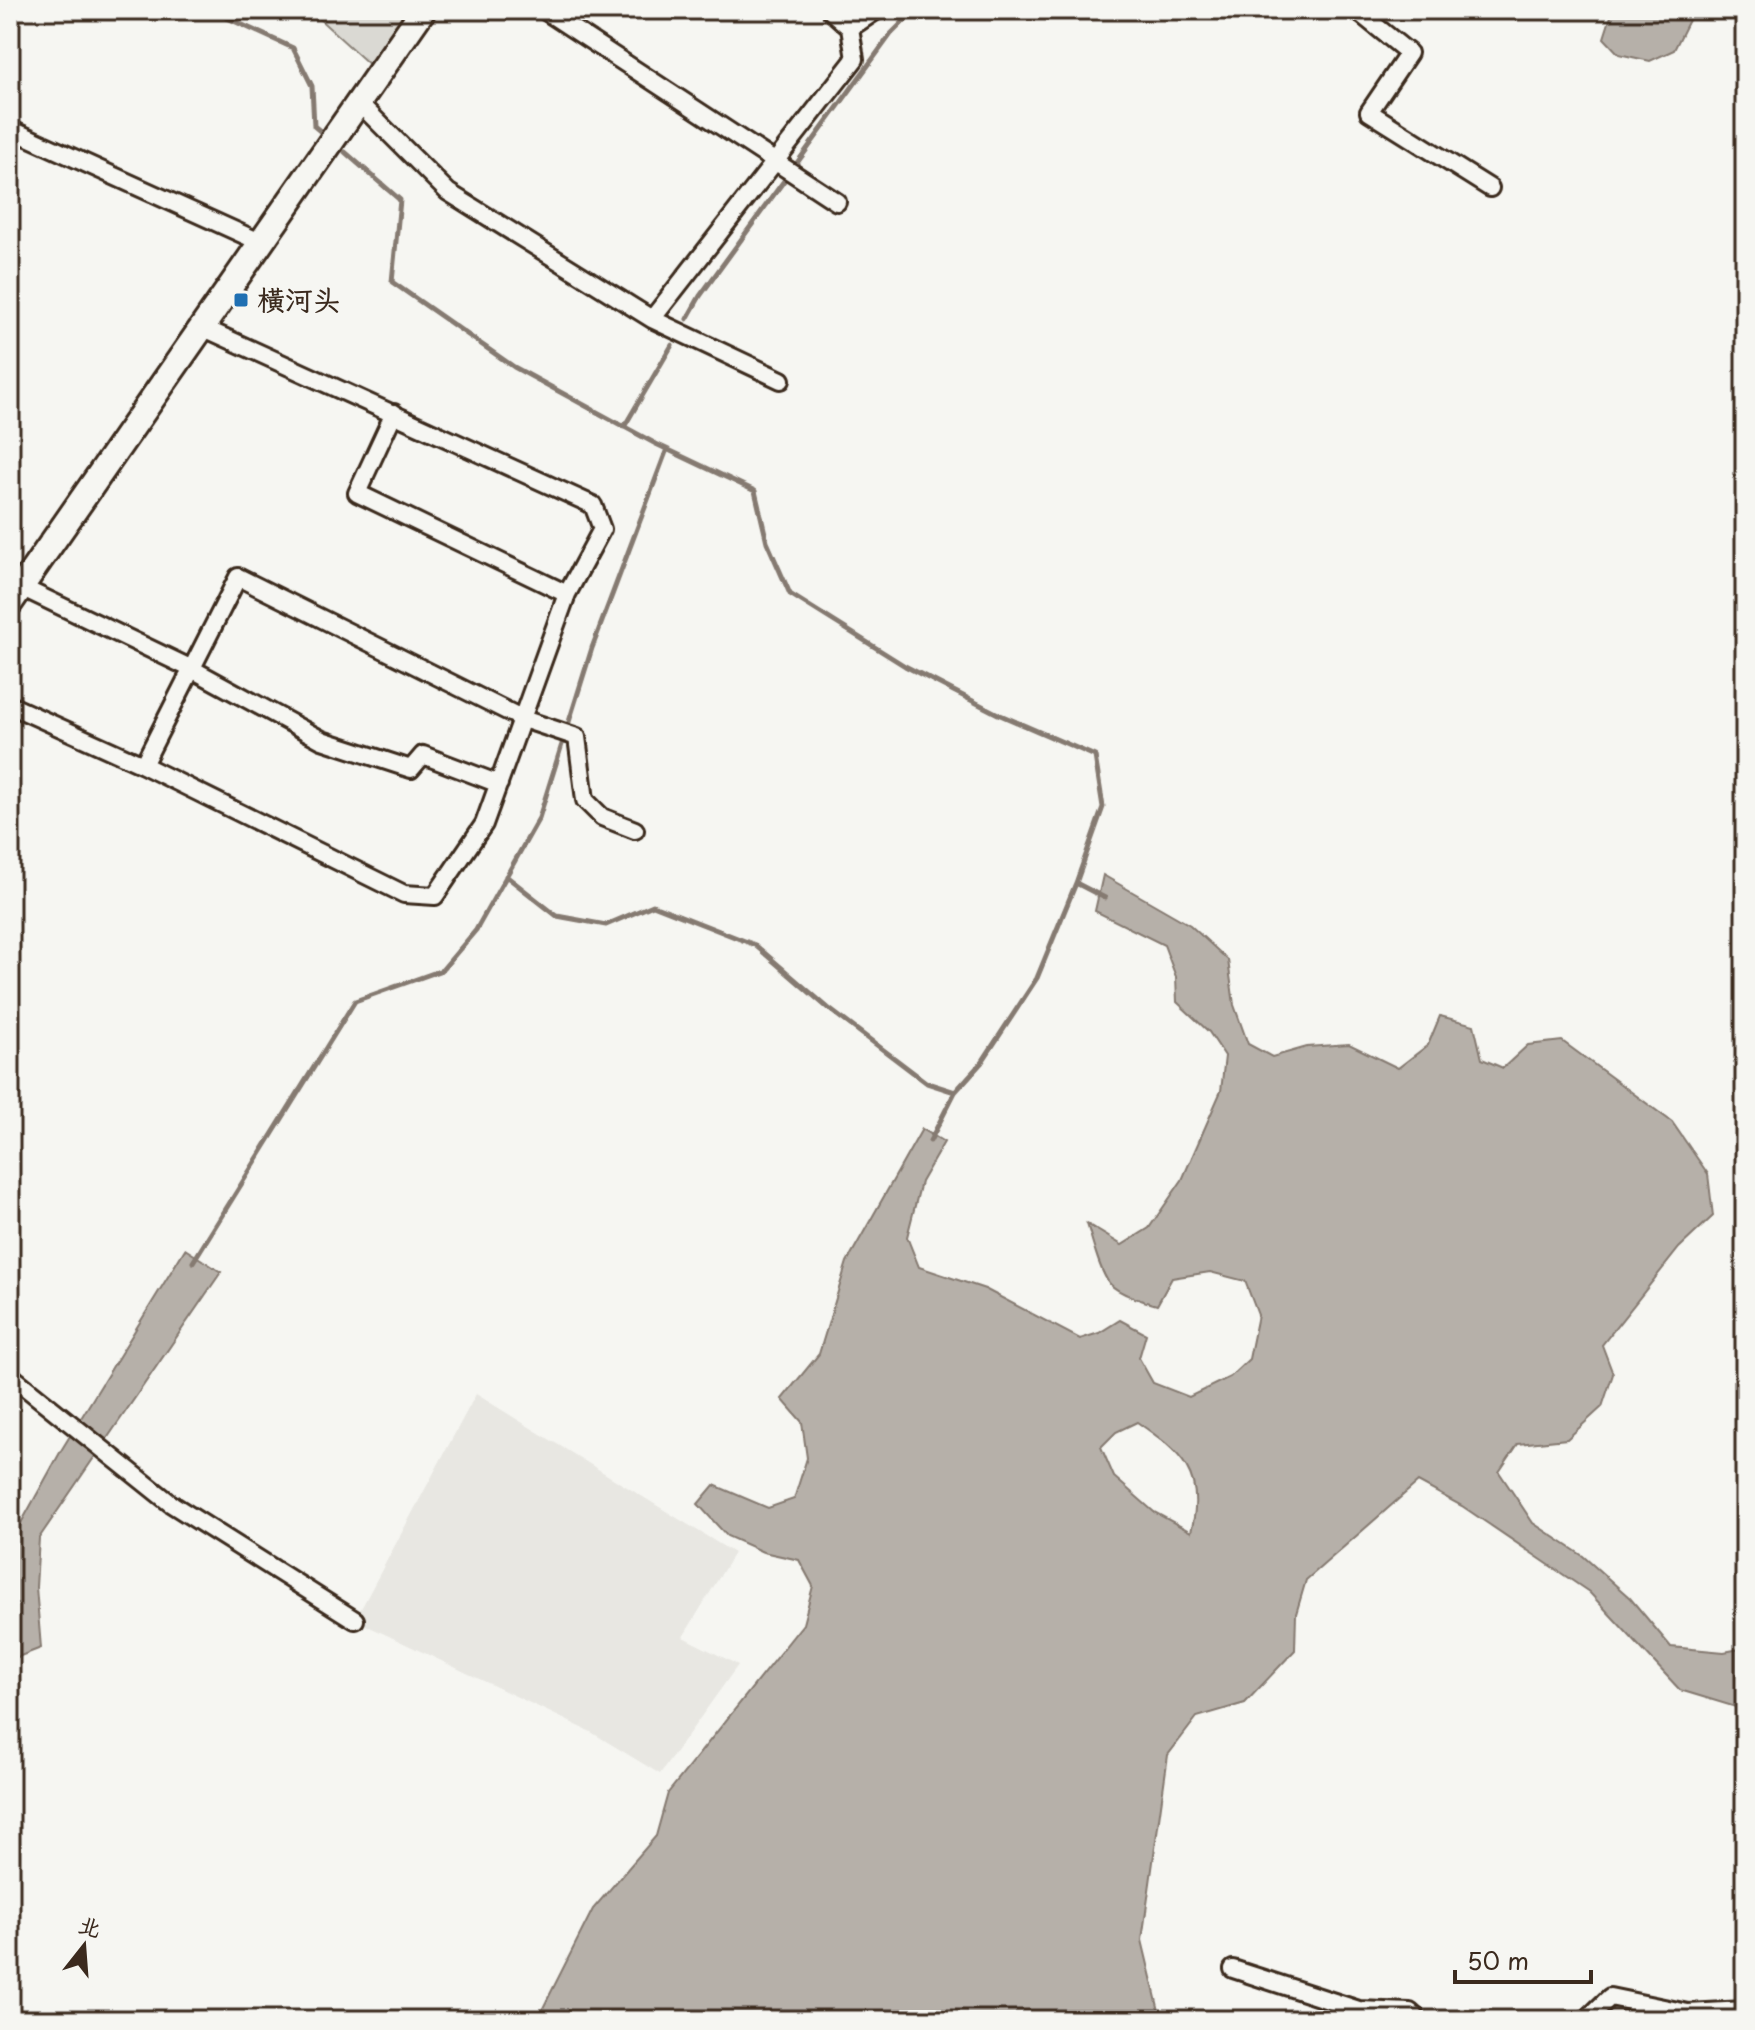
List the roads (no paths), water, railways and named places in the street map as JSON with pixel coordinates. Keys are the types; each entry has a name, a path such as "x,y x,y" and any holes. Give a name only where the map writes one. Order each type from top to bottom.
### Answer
{"street":[{"path":"423,10 16,595 192,669 322,740 411,769 423,755 499,784"},
{"path":"544,10 837,202"},
{"path":"652,319 855,59 850,28 830,10"},
{"path":"850,28 877,10"},
{"path":"1356,10 1409,53 1369,112 1490,188"},
{"path":"359,103 448,192 652,319 781,380"},
{"path":"10,129 262,243"},
{"path":"10,705 143,765 404,894 435,896 484,824 567,594 602,529 593,505 204,328"},
{"path":"394,413 357,493 567,594"},
{"path":"143,765 238,577 523,719 577,737 585,800 602,817 635,830"},
{"path":"10,1375 170,1503 355,1620"},
{"path":"1233,1969 1359,2010 1410,2012 1419,2020"},
{"path":"1586,2020 1610,1997 1688,2013 1745,2010"}],"waterway":[{"path":"210,10 293,48 312,86 314,126 320,131"},
{"path":"687,319 700,296 891,34 915,10"},
{"path":"345,152 400,200 392,282 514,367 656,444 755,491 767,542 790,594 905,666 998,714 1095,756 1103,807 1076,883 1105,898"},
{"path":"624,427 672,345"},
{"path":"193,1262 355,1001 442,970 476,930 539,818 592,648 667,449"},
{"path":"506,876 557,916 606,925 653,905 755,945 828,1008 927,1083 955,1092 982,1062 1037,978 1076,883"},
{"path":"930,1141 955,1092"}],"place":[{"name":"横河头","path":"241,300"}]}
